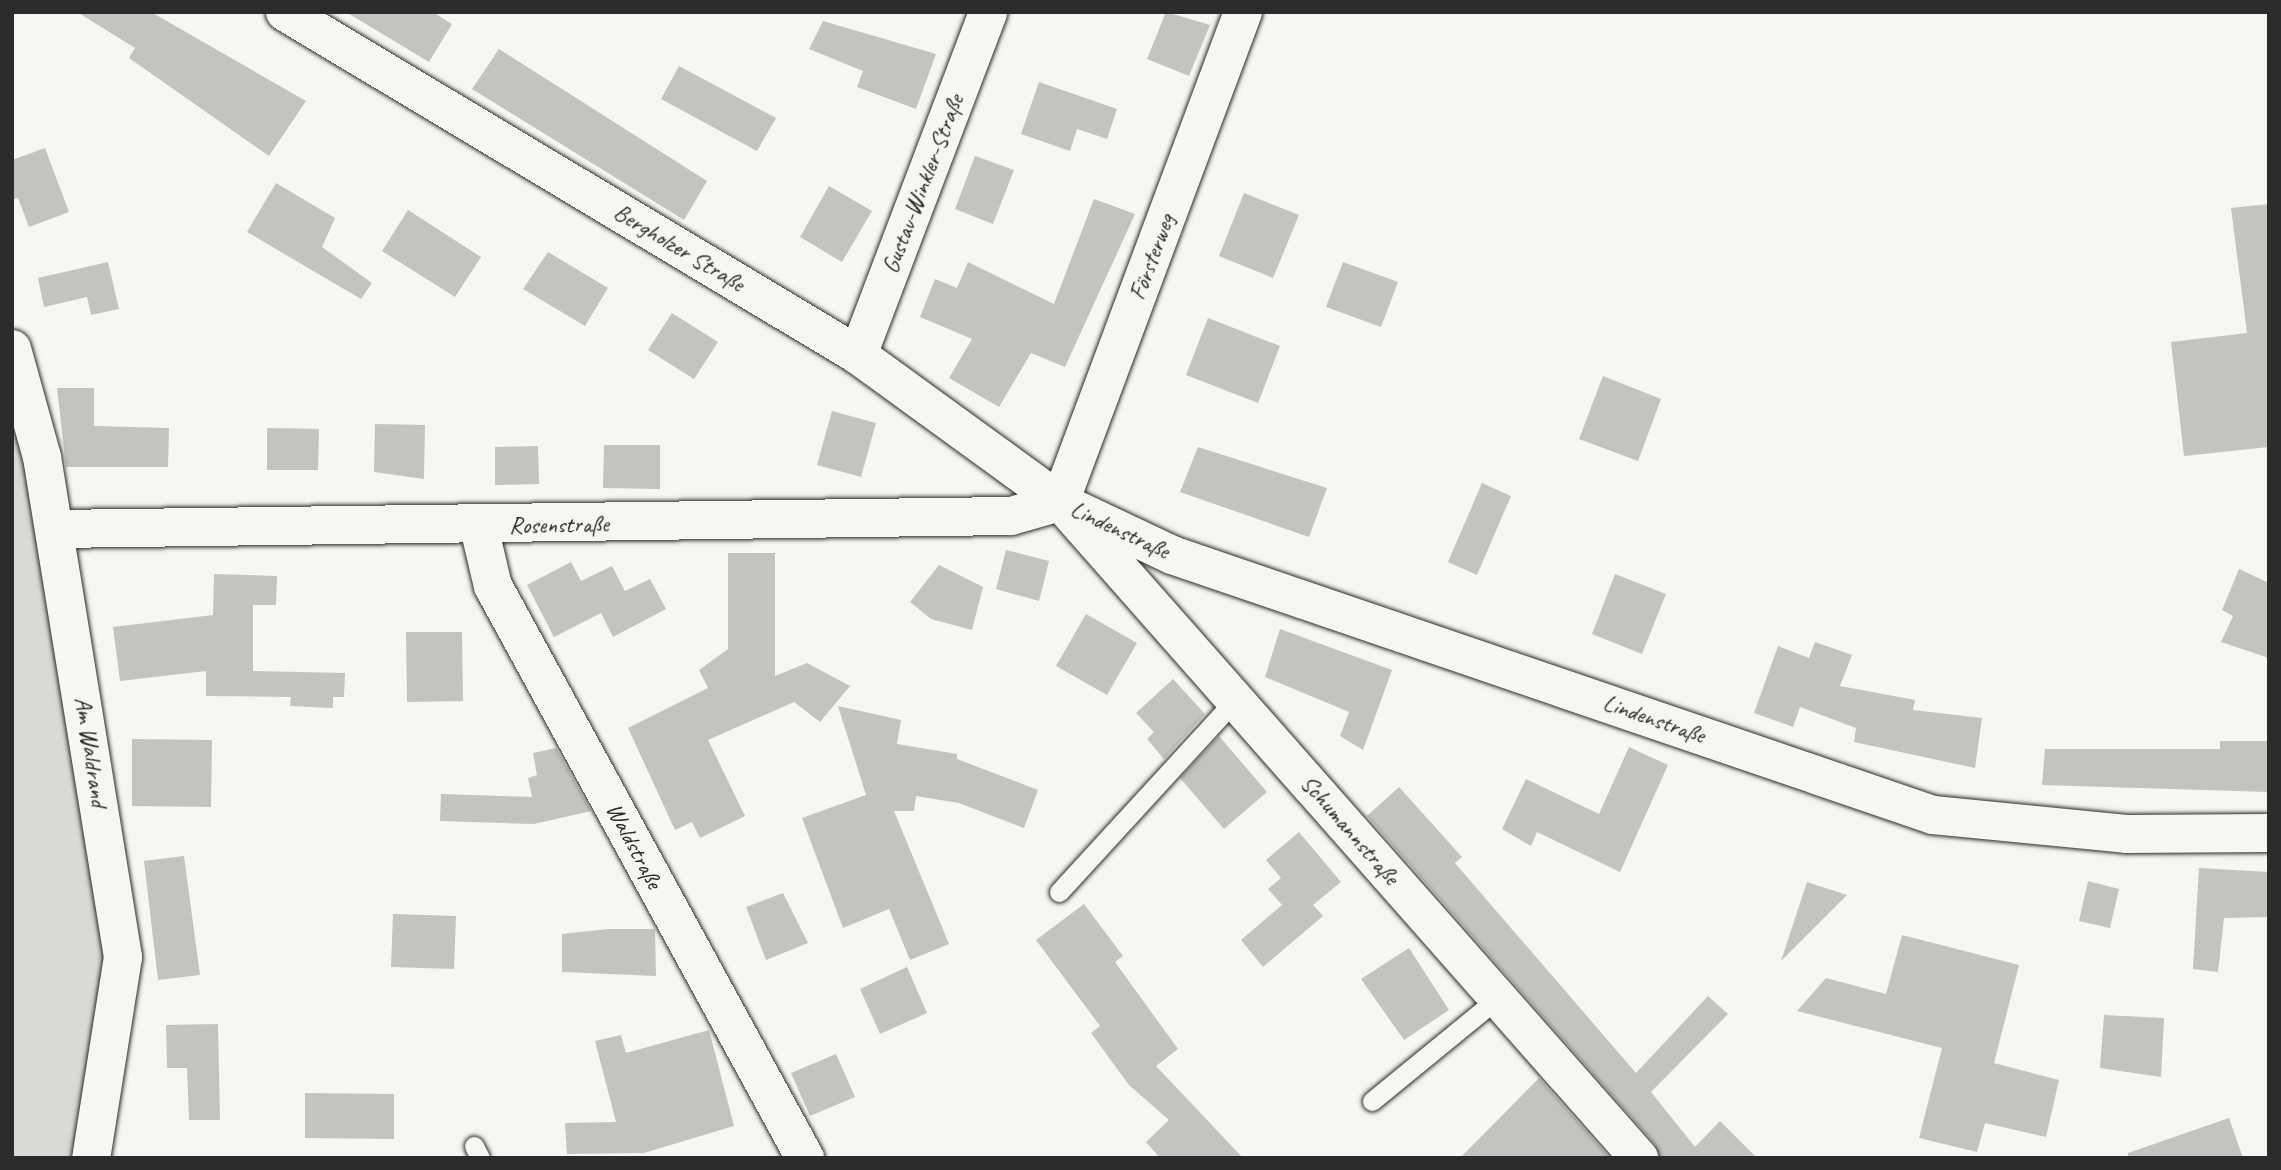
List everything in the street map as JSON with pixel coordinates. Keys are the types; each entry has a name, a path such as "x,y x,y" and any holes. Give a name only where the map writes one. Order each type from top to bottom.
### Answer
{"street":[{"name":"Bergholzer Straße","path":"285,12 858,355 1060,502"},
{"name":"Gustav-Winkler-Straße","path":"858,355 988,12"},
{"name":"Försterweg","path":"1060,502 1243,12"},
{"name":"Am Waldrand","path":"12,349 22,365 55,529 123,957 91,1158"},
{"name":"Rosenstraße","path":"55,529 479,527 1011,516 1060,502"},
{"name":"Schumannstraße","path":"1060,502 1639,1158"},
{"name":"Lindenstraße","path":"1060,502 1172,555 1933,815 2126,834 2269,834"},
{"name":"Waldstraße","path":"479,527 494,586 805,1158"}],"lane":[{"path":"1059,892 1235,700"},
{"path":"1372,1101 1498,998"}],"shaded area":[{"path":"12,349 123,957 91,1158 12,1158"}],"building":[{"path":"77,12 151,12 306,101 269,156 129,58 135,48"},
{"path":"346,12 433,12 452,24 429,62"},
{"path":"1166,12 1210,25 1189,76 1147,59"},
{"path":"823,21 936,54 916,109 857,87 863,71 809,49"},
{"path":"499,49 707,181 684,220 472,89"},
{"path":"679,66 776,118 757,151 661,99"},
{"path":"1039,82 1117,109 1107,139 1077,129 1070,151 1021,134"},
{"path":"45,148 69,212 29,227 18,198 12,200 12,160"},
{"path":"975,156 1014,170 993,224 955,209"},
{"path":"276,183 335,218 322,247 372,283 361,299 247,232"},
{"path":"829,186 872,211 842,262 800,237"},
{"path":"1244,193 1299,215 1273,278 1219,256"},
{"path":"1094,199 1135,214 1065,367 1031,353 999,407 949,378 972,339 920,317 935,279 957,288 968,262 1054,304"},
{"path":"2269,204 2269,447 2184,456 2171,342 2247,333 2231,208"},
{"path":"408,210 481,257 455,297 382,251"},
{"path":"548,252 608,288 585,326 523,289"},
{"path":"108,262 119,309 91,315 87,297 44,307 38,278"},
{"path":"1343,262 1398,282 1381,327 1326,307"},
{"path":"672,313 718,342 694,379 648,350"},
{"path":"1208,318 1280,346 1258,403 1186,375"},
{"path":"1603,376 1661,399 1638,461 1579,439"},
{"path":"57,388 94,388 94,426 169,428 168,467 66,467"},
{"path":"832,411 876,423 861,477 817,465"},
{"path":"375,424 425,425 424,479 374,472"},
{"path":"267,428 319,429 318,470 267,470"},
{"path":"604,445 660,445 660,489 603,488"},
{"path":"538,446 539,484 495,485 495,447"},
{"path":"1198,447 1327,488 1309,537 1180,492"},
{"path":"1482,483 1511,496 1477,575 1448,562"},
{"path":"1006,550 1049,561 1039,601 996,589"},
{"path":"728,553 775,553 775,676 807,663 850,686 820,722 794,702 708,740 745,816 700,838 692,822 675,830 628,728 708,688 699,670 728,649"},
{"path":"571,562 581,581 612,566 625,591 650,579 666,609 613,637 601,613 554,637 527,585"},
{"path":"939,565 983,587 972,630 931,619 910,602"},
{"path":"2239,569 2269,583 2269,658 2221,642 2233,616 2222,610"},
{"path":"214,574 277,576 276,605 253,605 253,671 345,673 344,697 333,697 333,708 290,706 291,697 206,696 206,671 120,681 113,627 213,615"},
{"path":"1615,574 1666,594 1642,654 1592,634"},
{"path":"1086,614 1137,643 1107,695 1056,666"},
{"path":"1280,629 1392,670 1363,750 1340,736 1349,712 1265,677"},
{"path":"406,632 462,632 463,701 407,702"},
{"path":"1815,642 1852,655 1840,686 1915,700 1913,710 1982,718 1975,768 1854,742 1856,728 1800,707 1793,727 1754,713 1778,646 1809,658"},
{"path":"1173,679 1205,714 1164,759 1147,739 1154,732 1136,713"},
{"path":"838,706 901,720 897,744 957,754 957,759 1038,790 1024,828 959,803 916,796 914,811 894,811 949,944 910,960 889,909 843,928 802,818 866,795"},
{"path":"1219,736 1267,792 1224,829 1180,778"},
{"path":"132,739 212,740 211,807 132,806"},
{"path":"2220,741 2269,741 2269,792 2042,785 2045,749 2220,749"},
{"path":"1629,747 1668,765 1620,872 1537,832 1531,846 1502,829 1526,779 1599,814"},
{"path":"556,748 591,811 534,824 440,821 441,794 532,797 528,778 537,775 533,753"},
{"path":"1399,787 1462,857 1455,863 1636,1073 1708,996 1728,1014 1651,1092 1695,1147 1720,1121 1757,1158 1660,1158 1655,1144 1367,816"},
{"path":"1299,832 1341,882 1313,905 1323,916 1263,967 1241,940 1282,905 1268,889 1281,878 1266,860"},
{"path":"184,856 200,975 158,980 144,861"},
{"path":"2199,868 2269,872 2269,917 2224,918 2218,972 2193,969"},
{"path":"2088,881 2119,889 2110,928 2079,921"},
{"path":"1807,882 1847,895 1781,961"},
{"path":"783,893 808,943 766,960 746,907"},
{"path":"1084,904 1123,956 1115,962 1178,1049 1156,1066 1243,1158 1160,1158 1146,1142 1169,1120 1129,1085 1091,1033 1100,1026 1036,940"},
{"path":"393,914 456,916 454,969 391,967"},
{"path":"608,929 655,929 656,976 562,972 562,934"},
{"path":"1902,935 2019,965 1994,1063 2059,1080 2046,1137 1985,1123 1977,1152 1919,1138 1942,1048 1797,1011 1826,978 1886,994"},
{"path":"1409,948 1449,1010 1404,1040 1361,979"},
{"path":"907,967 927,1013 880,1034 860,989"},
{"path":"2104,1015 2164,1018 2161,1077 2100,1068"},
{"path":"218,1024 220,1120 189,1120 187,1068 167,1068 166,1025"},
{"path":"709,1030 734,1126 644,1153 567,1154 565,1123 616,1122 595,1041 621,1035 626,1053"},
{"path":"836,1054 855,1097 810,1116 791,1073"},
{"path":"1539,1078 1610,1158 1460,1158"},
{"path":"305,1093 394,1094 394,1139 305,1138"},
{"path":"2229,1118 2243,1158 2128,1158 2128,1153"}]}
